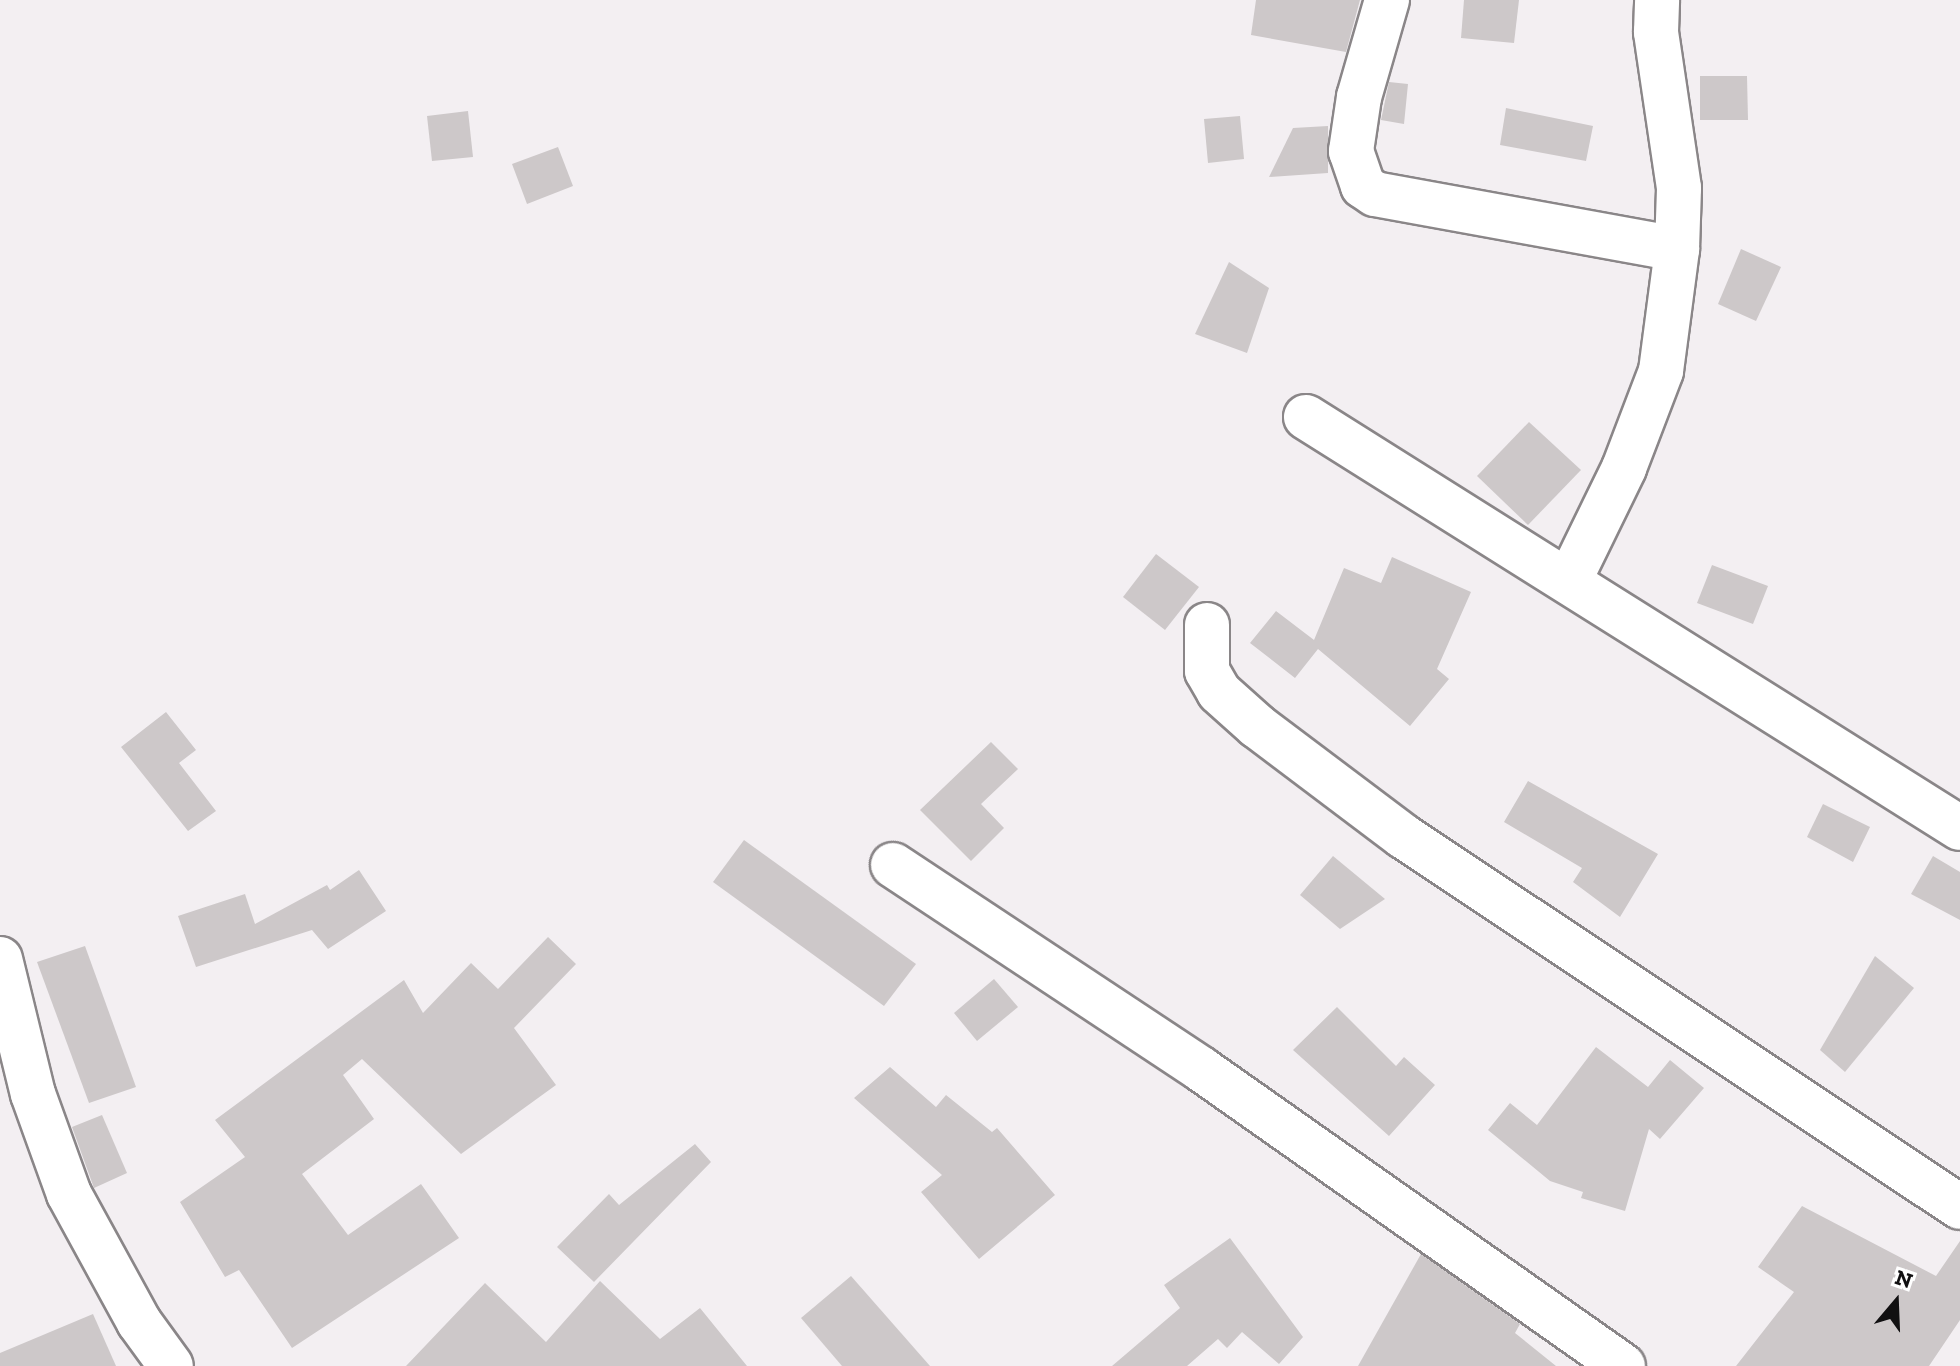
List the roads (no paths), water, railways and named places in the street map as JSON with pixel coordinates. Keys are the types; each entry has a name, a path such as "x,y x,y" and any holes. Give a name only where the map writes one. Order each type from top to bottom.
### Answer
{"street":[{"path":"1387,0 1359,97 1351,151 1355,174 1363,186 1375,194 1677,249"},
{"path":"1569,581 1624,468 1661,371 1677,249 1679,188 1656,32 1657,0"},
{"path":"1306,417 1960,828"},
{"path":"1207,625 1207,671 1219,692 1257,726 1403,836 1960,1207"},
{"path":"893,865 1201,1069 1623,1366"},
{"path":"0,959 33,1094 69,1194 139,1322 171,1366"}]}
